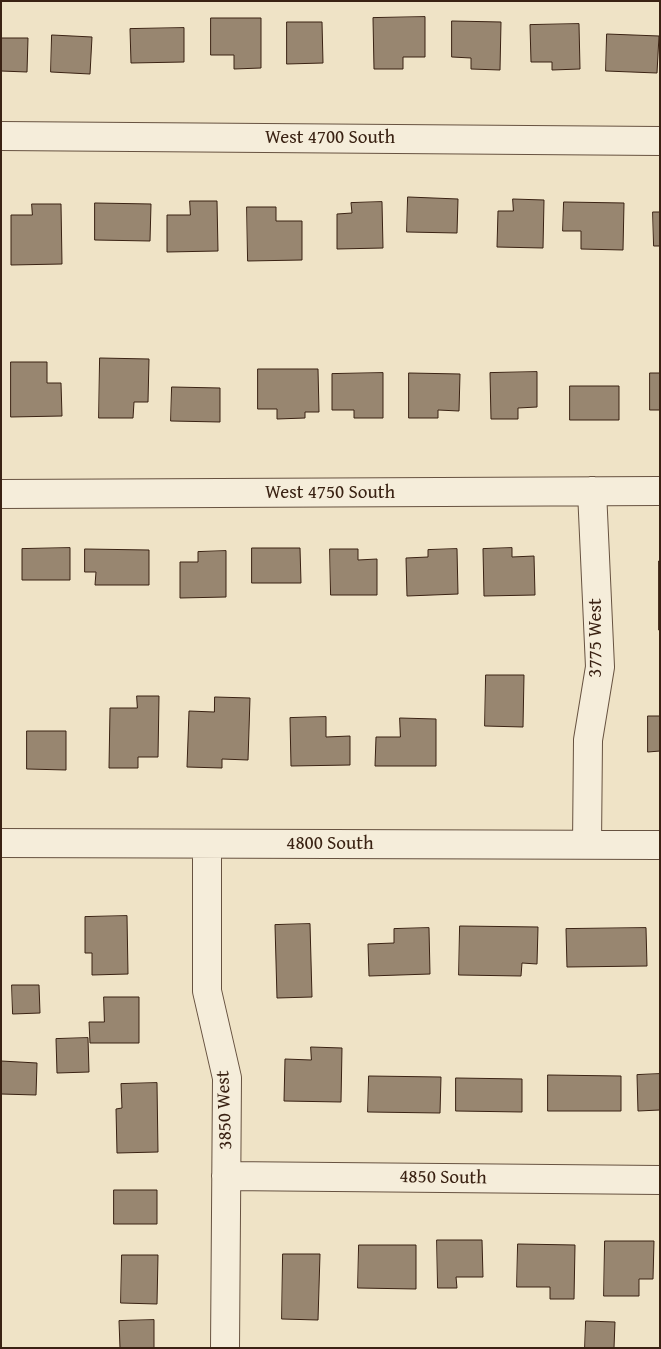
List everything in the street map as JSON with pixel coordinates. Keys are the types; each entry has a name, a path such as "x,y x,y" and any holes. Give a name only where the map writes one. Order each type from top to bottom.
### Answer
{"street":[{"name":"West 4700 South","path":"1,136 660,141"},
{"name":"3775 West","path":"587,845 588,740 600,667 592,491"},
{"name":"West 4750 South","path":"1,494 660,491"},
{"name":"4800 South","path":"1,843 660,845"},
{"name":"3850 West","path":"207,844 207,991 227,1078 225,1348"},
{"name":"4850 South","path":"226,1176 660,1180"}],"building":[{"path":"425,17 425,57 403,57 403,69 374,69 373,18"},
{"path":"211,18 261,18 261,68 234,69 234,55 211,55"},
{"path":"452,21 501,22 500,70 471,69 471,58 452,57"},
{"path":"287,22 322,22 323,63 287,64"},
{"path":"579,24 580,69 552,70 552,62 531,62 530,25"},
{"path":"184,28 184,62 131,63 130,29"},
{"path":"607,34 659,36 657,73 606,71"},
{"path":"52,35 92,37 90,74 51,72"},
{"path":"1,38 28,38 27,72 1,71"},
{"path":"408,197 458,199 457,233 407,232"},
{"path":"513,199 544,200 543,248 497,247 498,211 513,211"},
{"path":"190,201 217,201 218,251 167,252 167,215 190,215"},
{"path":"382,202 383,248 337,249 337,214 352,213 351,203"},
{"path":"564,202 624,203 623,250 581,249 581,231 563,231"},
{"path":"95,203 151,204 150,241 95,240"},
{"path":"32,204 61,204 62,264 11,265 11,215 32,215"},
{"path":"247,207 276,207 276,221 302,221 302,260 248,261"},
{"path":"653,212 660,212 660,246 654,246"},
{"path":"100,358 149,359 148,402 134,402 133,418 99,418"},
{"path":"11,362 47,362 47,383 61,383 62,416 11,417"},
{"path":"258,369 318,369 319,412 305,412 305,418 277,419 277,409 258,409"},
{"path":"537,372 537,407 518,408 518,419 491,419 490,373"},
{"path":"383,373 383,418 354,418 354,410 332,410 332,374"},
{"path":"409,373 460,374 459,411 438,410 438,418 409,418"},
{"path":"650,373 660,373 660,410 650,410"},
{"path":"570,386 619,386 619,420 570,420"},
{"path":"172,387 220,388 220,422 171,421"},
{"path":"70,548 70,580 22,580 22,549"},
{"path":"252,548 300,548 301,583 252,583"},
{"path":"512,548 512,557 534,556 535,595 484,596 483,549"},
{"path":"85,549 149,550 149,585 95,585 96,572 85,572"},
{"path":"330,549 358,549 358,560 377,559 377,595 331,595"},
{"path":"457,549 458,594 407,596 406,558 428,557 428,550"},
{"path":"226,551 226,597 180,598 180,562 198,562 198,552"},
{"path":"660,561 660,630 659,630"},
{"path":"486,675 524,675 523,727 485,726"},
{"path":"137,696 159,696 158,757 138,757 138,768 109,768 110,708 137,708"},
{"path":"215,697 250,698 248,760 222,759 222,768 187,767 189,711 214,712"},
{"path":"648,716 660,716 660,751 648,752"},
{"path":"326,717 326,737 350,736 350,765 291,766 290,718"},
{"path":"400,718 436,719 436,766 375,766 376,737 400,737"},
{"path":"27,731 66,731 66,770 27,769"},
{"path":"127,916 128,974 92,975 92,953 85,953 85,917"},
{"path":"310,924 312,997 277,998 275,925"},
{"path":"460,926 538,927 537,964 522,963 521,976 459,975"},
{"path":"429,928 430,974 369,976 368,944 394,943 394,929"},
{"path":"646,928 647,966 567,967 566,929"},
{"path":"12,985 39,985 40,1013 13,1014"},
{"path":"104,997 139,997 139,1043 90,1043 89,1022 104,1022"},
{"path":"88,1038 89,1072 57,1073 56,1039"},
{"path":"311,1047 342,1048 341,1102 284,1101 285,1059 311,1060"},
{"path":"1,1061 37,1063 36,1095 1,1094"},
{"path":"660,1074 660,1110 638,1111 637,1075"},
{"path":"548,1075 621,1076 621,1111 548,1111"},
{"path":"369,1076 441,1077 440,1113 368,1112"},
{"path":"456,1078 522,1079 522,1112 456,1111"},
{"path":"157,1083 158,1152 117,1153 116,1109 122,1108 121,1084"},
{"path":"114,1190 157,1190 157,1224 114,1224"},
{"path":"437,1240 482,1240 483,1277 456,1277 457,1288 438,1288"},
{"path":"605,1241 654,1241 653,1279 639,1279 639,1296 604,1296"},
{"path":"518,1244 575,1245 574,1299 550,1299 550,1287 517,1287"},
{"path":"359,1245 416,1245 416,1289 358,1288"},
{"path":"283,1254 320,1254 318,1320 282,1319"},
{"path":"122,1255 158,1255 157,1304 121,1303"},
{"path":"154,1320 154,1348 120,1348 119,1321"},
{"path":"586,1321 615,1322 614,1348 585,1348"}]}
